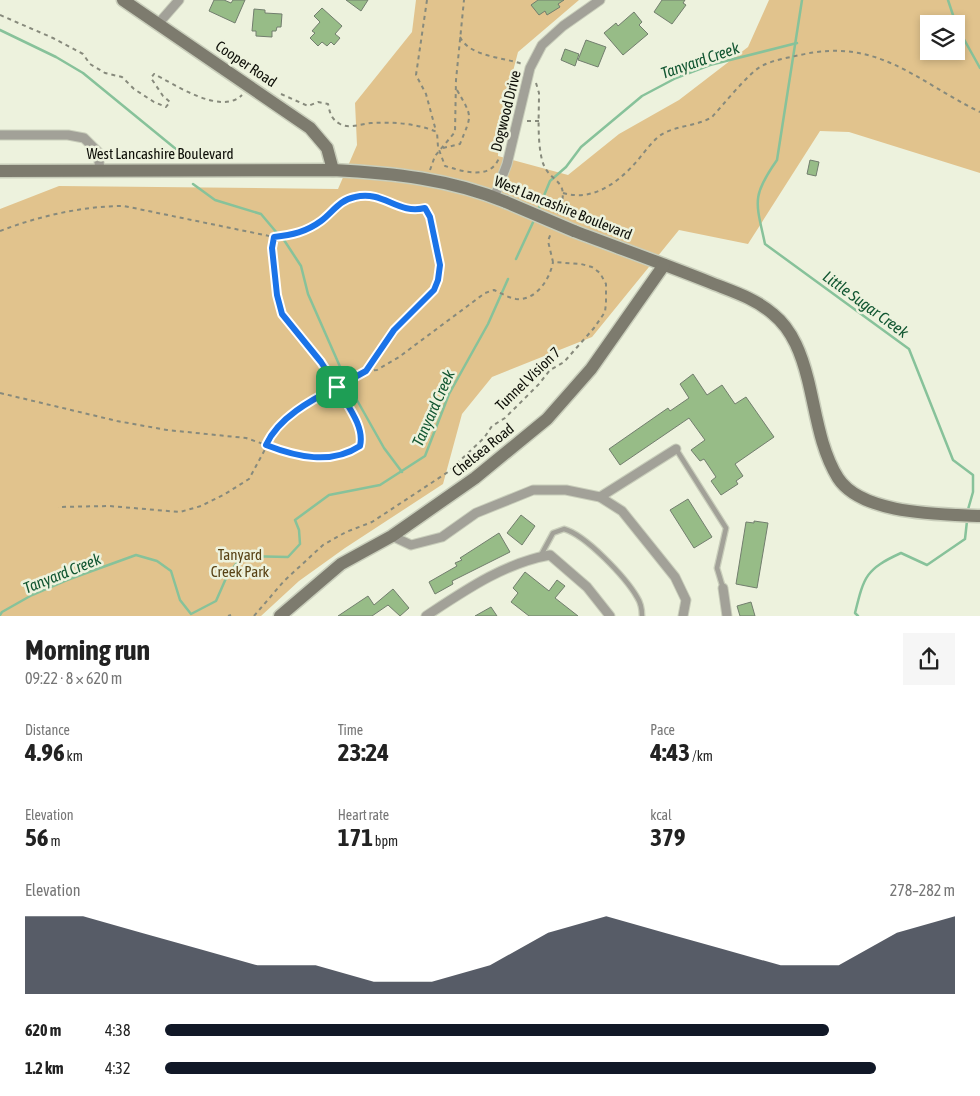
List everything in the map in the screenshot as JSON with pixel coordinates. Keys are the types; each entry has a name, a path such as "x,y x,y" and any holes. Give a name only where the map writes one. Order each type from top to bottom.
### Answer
{"main road":[{"name":"Cooper Road","path":"123,0 310,128 327,148 333,170"},
{"name":"West Lancashire Boulevard","path":"0,171 333,170 381,172 432,180 500,200 574,231 748,297 774,314 795,341 805,368 827,455 839,480 868,500 900,510 926,514 980,516"},
{"name":"Chelsea Road","path":"280,616 341,564 392,536 475,478 547,419 591,369 664,265"}],"street":[{"path":"158,24 178,0"},
{"name":"Dogwood Drive","path":"500,200 530,68 542,45 563,26 600,0"},
{"path":"0,135 68,135 84,138 98,152 100,171"},
{"path":"600,497 676,449"},
{"path":"392,536 410,545 442,537 476,513 533,490 566,490 600,497 622,511 675,577 686,600 683,616"},
{"path":"426,616 476,583 532,558 550,555 587,587 610,616"},
{"path":"723,588 727,616"}],"lane":[{"path":"676,449 726,528 717,568 723,588"},
{"path":"540,557 554,533 564,529 574,532 600,554 637,597 642,616"}],"path":[{"path":"427,0 416,75 426,94 437,132 438,147 445,166 473,173 493,168 500,153"},
{"path":"443,148 455,132 456,88 464,0"},
{"path":"0,15 83,54 90,64 104,73 122,77 134,89 154,102 166,106 170,102 163,96 151,78 154,74 180,90 211,101 233,101 244,92"},
{"path":"460,37 463,44 473,50 520,63 530,68 539,93 542,161 560,183 563,193 563,201 557,217"},
{"path":"563,193 575,196 605,189 636,163 658,137 674,129 704,122 712,117 758,68 772,62 811,53 844,52 881,58 980,112"},
{"path":"430,170 439,150 460,144 470,119 470,111 456,88"},
{"path":"274,90 308,106 318,102 328,104 331,117 340,124 349,126 370,123 421,125 437,132"},
{"path":"522,120 539,121"},
{"path":"0,231 45,217 102,206 124,206 274,237 294,234 308,229 322,220 340,202 354,197 380,196 407,210 425,208 430,217 437,246 440,265 438,280 434,290 394,330 366,371"},
{"path":"58,507 109,506 180,512 202,506 225,494 249,479 276,429 292,414 366,371 377,370 398,358 485,293 494,290 518,299 529,297 544,285 552,271 548,241 554,225"},
{"path":"0,393 117,421 167,430 246,438 295,455 329,458 344,455 360,446 363,437 337,387 321,362 282,314 277,295 272,248 274,237"},
{"name":"Tunnel Vision 7","path":"254,616 284,582 323,545 346,532 372,522 448,472 484,438 492,426 505,418 539,384 550,370 564,362 594,328 605,312 606,303 606,284 600,273 592,267 581,264 552,262"}],"green space":[{"name":"Tanyard Creek Park","path":"416,0 579,0 518,52 499,125 498,156 568,175 619,134 679,100 748,47 769,0 980,0 980,173 849,132 820,131 748,244 679,230 592,337 492,377 462,414 443,484 345,548 299,581 261,616 0,616 0,209 59,186 338,189 357,145 355,103 412,32"}],"building":[{"path":"214,0 224,0 231,3 233,0 245,0 235,23 209,11"},
{"path":"346,0 368,0 361,11"},
{"path":"538,0 564,0 558,4 560,7 547,15 545,11 539,15 531,5"},
{"path":"662,0 685,0 683,3 686,5 672,24 654,12"},
{"path":"322,8 342,26 335,34 340,38 334,45 331,42 327,46 322,42 318,46 310,38 315,33 312,31 320,22 314,16"},
{"path":"254,9 265,10 265,13 282,14 281,27 277,27 276,31 272,31 272,37 256,36 256,31 252,31"},
{"path":"634,12 642,22 639,25 648,34 623,55 604,33 616,23 618,26"},
{"path":"586,40 606,47 598,67 578,60"},
{"path":"565,49 579,54 575,66 561,60"},
{"path":"810,160 819,162 816,176 807,174"},
{"path":"693,374 707,395 722,385 735,404 746,397 774,437 735,464 743,476 736,481 738,484 721,495 711,481 716,477 704,459 700,461 691,450 705,440 689,418 620,465 609,449 668,408 670,411 689,398 680,384"},
{"path":"688,499 712,537 694,548 670,510"},
{"path":"521,515 535,526 522,545 507,533"},
{"path":"754,521 768,523 757,588 736,584 746,522 754,523"},
{"path":"499,533 510,552 452,581 453,584 435,594 429,582 457,566 455,563 462,560 460,558"},
{"path":"525,572 549,591 557,580 565,586 555,598 578,616 529,616 511,602 518,593 513,588"},
{"path":"393,589 409,608 400,616 388,605 372,616 338,616 368,596 374,605"},
{"path":"751,602 755,616 740,616 737,606"},
{"path":"491,607 497,616 475,616"}],"waterway":[{"name":"Little Sugar Creek","path":"802,0 777,160 759,192 759,218 765,244 909,349 953,460 973,475 973,492 967,513"},
{"path":"948,0 953,15"},
{"path":"0,30 56,57 83,73 182,154"},
{"path":"965,41 980,68"},
{"name":"Tanyard Creek","path":"538,210 550,181 566,167 581,147 642,96 676,78 710,65 797,43"},
{"path":"193,184 215,200 261,214 277,233"},
{"name":"Tanyard Creek","path":"516,259 535,218"},
{"path":"284,240 301,266 308,294 345,378"},
{"name":"Tanyard Creek","path":"0,615 32,595 136,555 157,561 171,571 180,600 191,614 216,601 227,576 242,556 288,557 300,544 299,530 295,520 329,495 380,485 425,456 449,394 488,324 508,279"},
{"path":"349,386 384,448 402,472"},
{"name":"Little Sugar Creek","path":"858,616 855,613 861,590 873,569 901,553 927,565 965,539 967,521"}],"route":[{"path":"337,387 292,414 276,429 266,445 295,455 329,458 344,455 360,446 363,437 337,387 366,371 394,330 434,290 438,280 440,265 430,217 425,208 407,210 380,196 354,197 340,202 322,220 308,229 294,234 274,237 272,248 277,295 282,314 321,362 337,387"}]}
